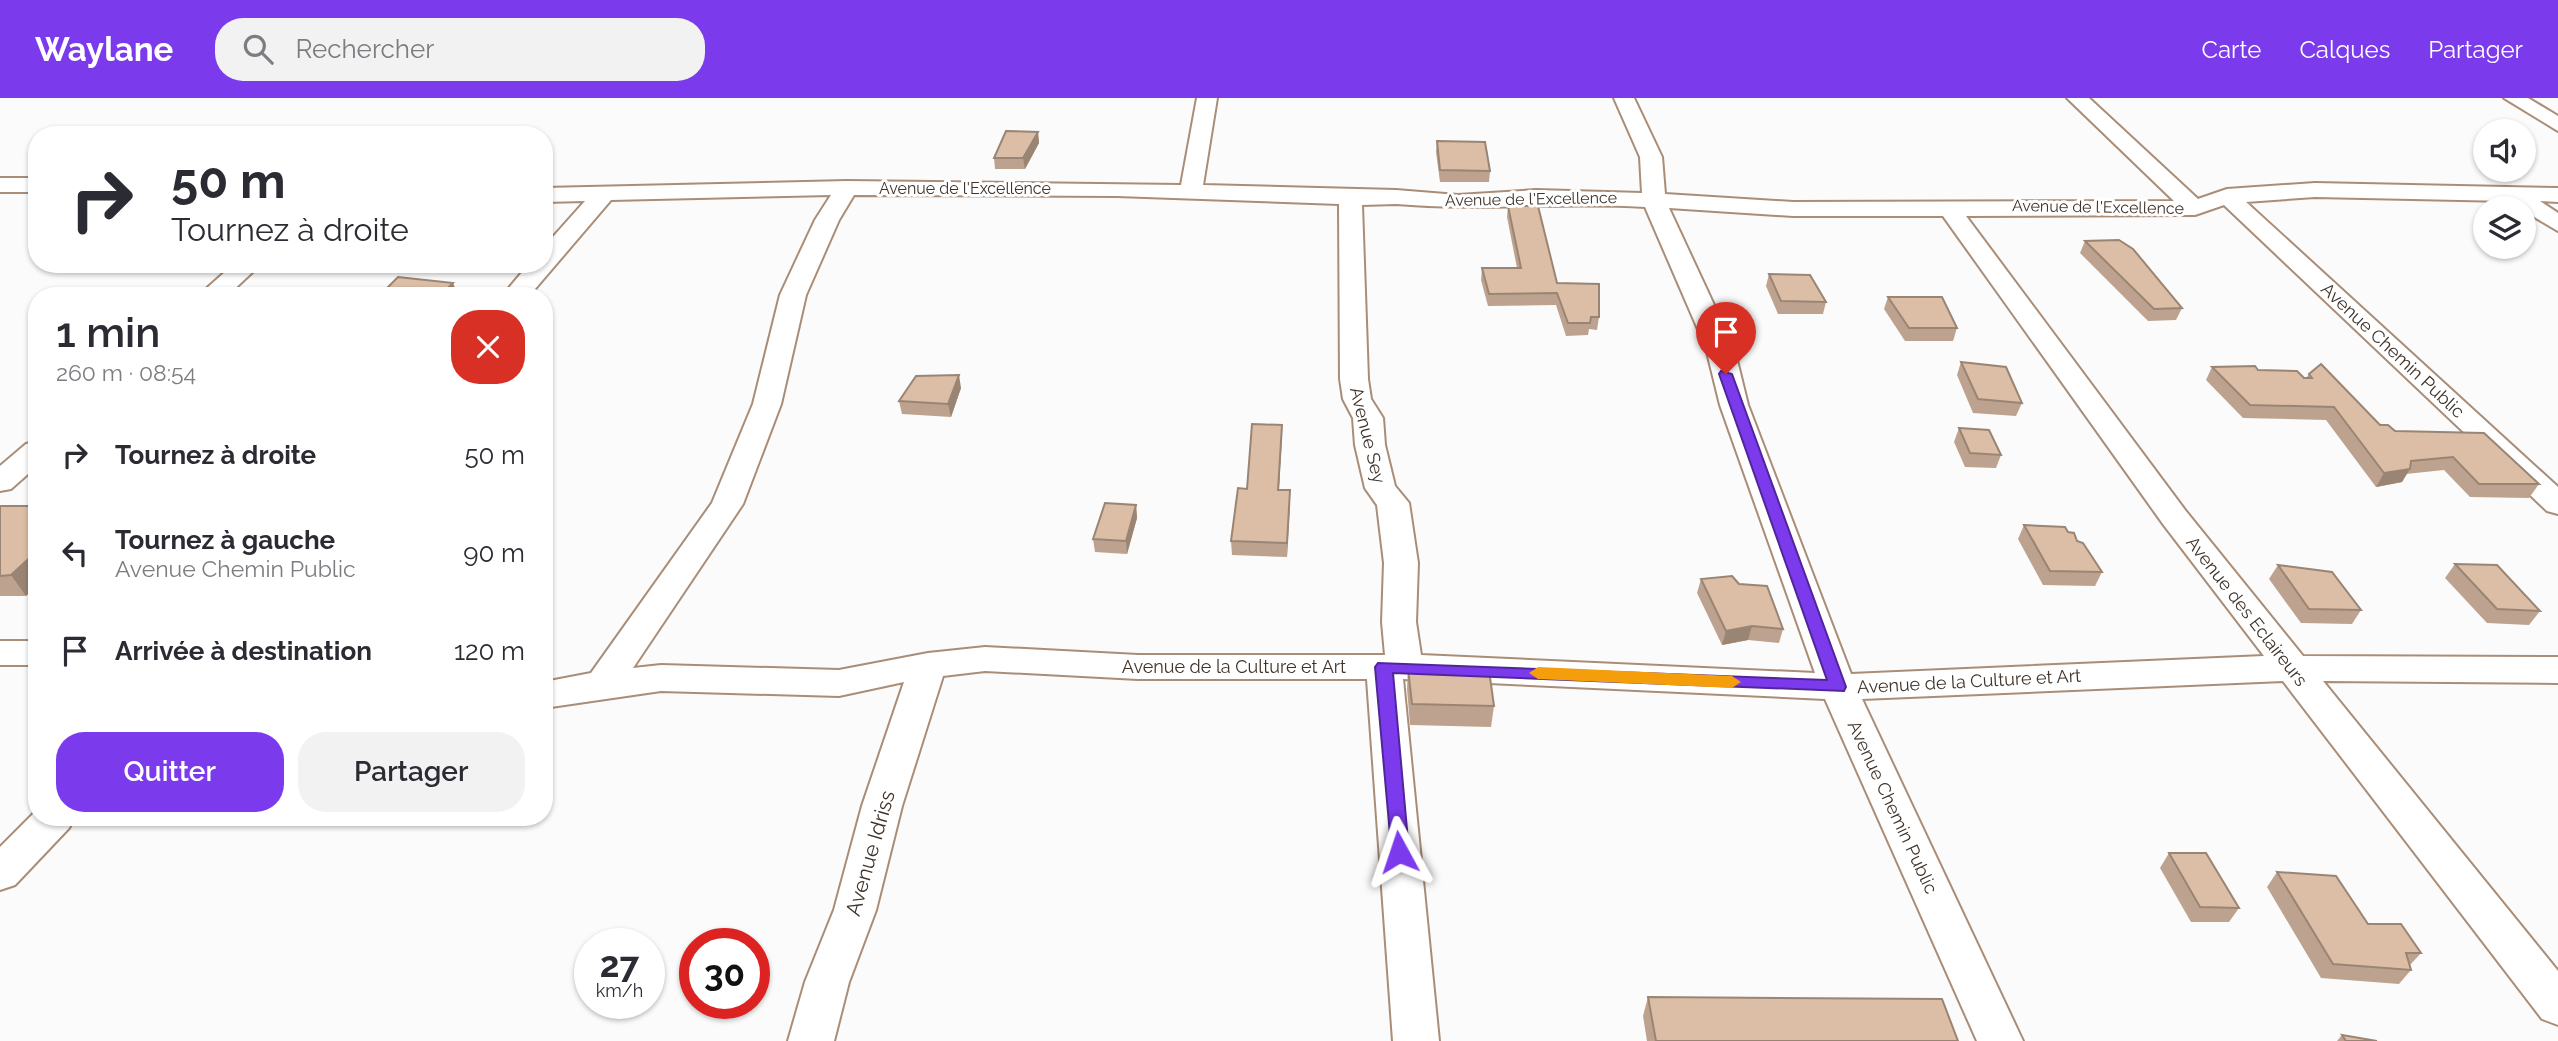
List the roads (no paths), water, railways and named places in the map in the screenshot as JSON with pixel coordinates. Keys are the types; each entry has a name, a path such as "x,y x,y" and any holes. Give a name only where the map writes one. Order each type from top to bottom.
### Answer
{"street":[{"path":"1191,191 1208,98"},
{"name":"Avenue Chemin Public","path":"1624,98 1650,157 1654,200 1720,348 1734,405 1838,687 2000,1041"},
{"path":"2077,98 2196,208"},
{"path":"2514,98 2558,125"},
{"path":"0,185 28,185"},
{"path":"603,684 727,504 767,404 793,295 827,220 847,188"},
{"name":"Avenue de l'Excellence","path":"553,195 847,188 1191,191 1350,198 1396,197 1458,202 1536,197 1654,200 1793,209 2196,208 2227,197 2315,190 2558,195"},
{"path":"553,252 605,193"},
{"path":"2513,194 2558,224"},
{"name":"Avenue Chemin Public","path":"2227,197 2558,504"},
{"name":"Avenue Sey","path":"1350,198 1354,379 1357,399 1368,418 1370,445 1380,488 1393,503 1401,563 1394,667 1416,1041"},
{"name":"Avenue des Eclaireurs","path":"1949,208 2174,517 2558,1005"},
{"path":"222,287 238,273"},
{"path":"523,287 535,273"},
{"path":"0,482 28,458"},
{"path":"0,653 28,653"},
{"name":"Avenue de la Culture et Art","path":"553,693 603,684 700,677 792,684 839,683 928,665 985,659 1138,667 1394,667 1838,687 2291,668 2558,670"},
{"name":"Avenue Idriss","path":"811,1041 828,982 855,910 882,806 928,665"},
{"path":"0,873 46,826"}]}
